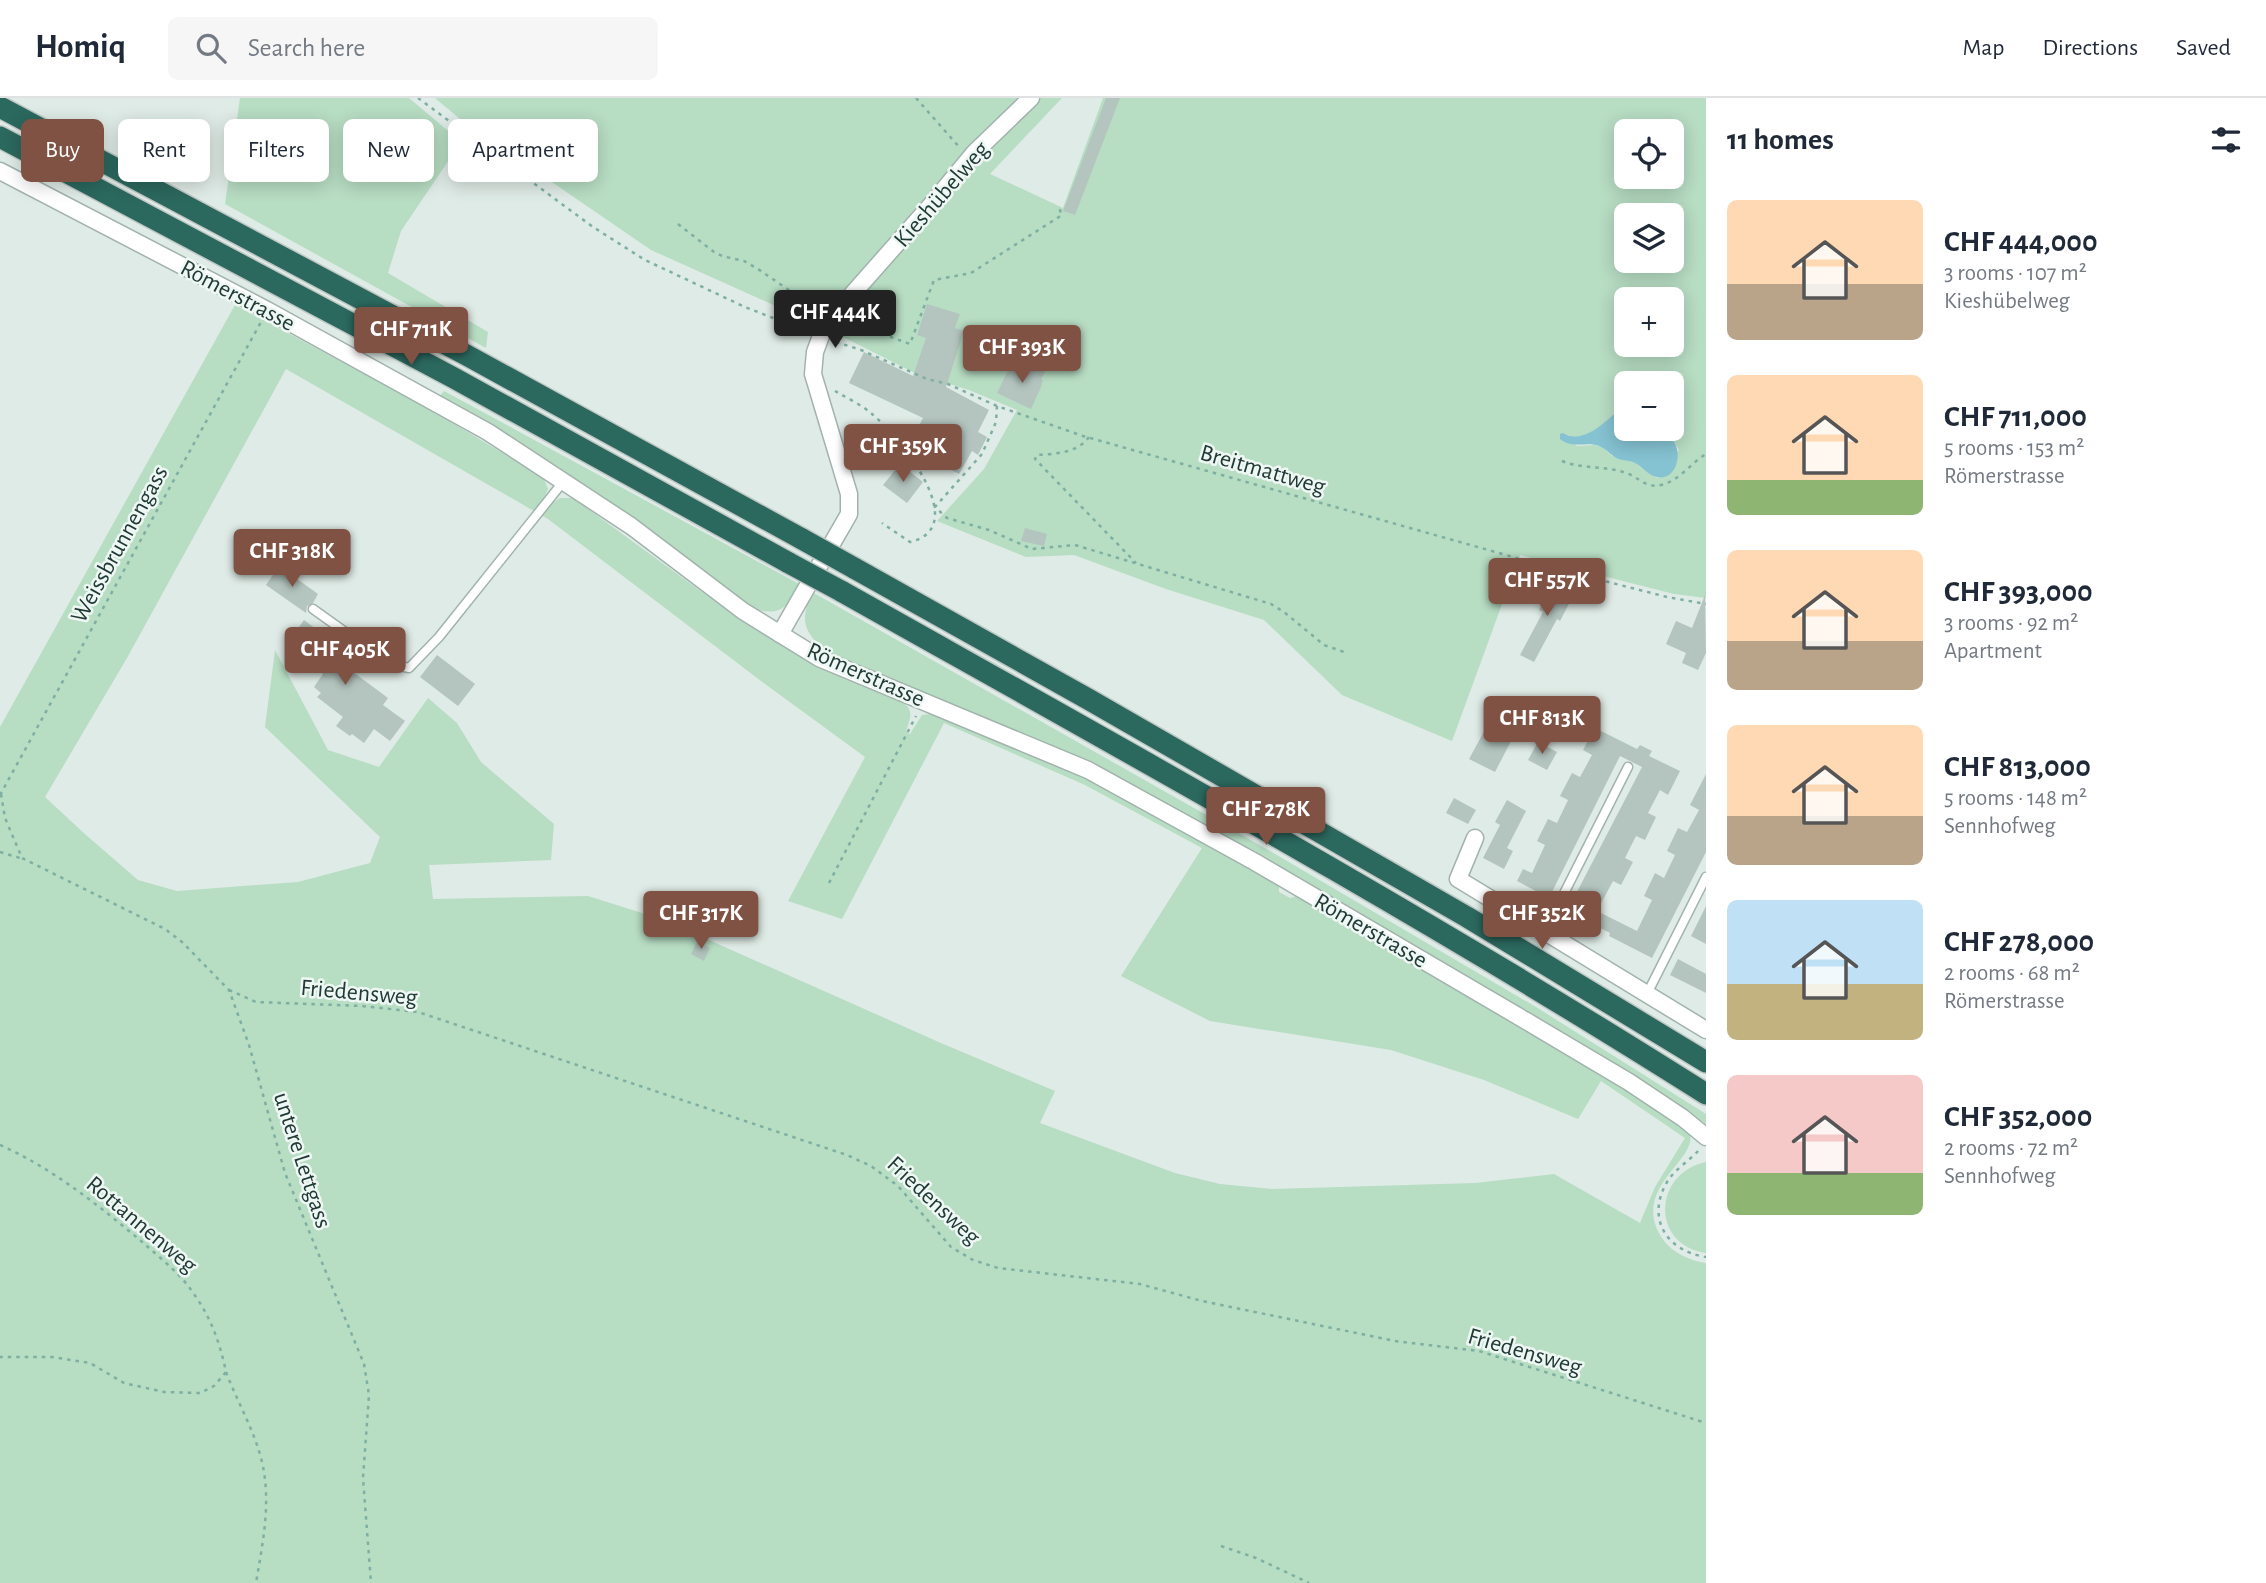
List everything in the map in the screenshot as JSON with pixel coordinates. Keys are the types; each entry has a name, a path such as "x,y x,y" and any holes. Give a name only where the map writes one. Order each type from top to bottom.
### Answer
{"highway":[{"path":"0,107 470,357 854,568 1443,903 1706,1062"},
{"path":"0,137 454,378 841,591 1437,931 1706,1094"}],"street":[{"name":"Kieshübelweg","path":"780,634 849,514 849,494 813,374 820,336 831,317 974,153 1031,98"},
{"name":"Römerstrasse","path":"0,171 267,310 488,432 631,526 743,611 819,658 1088,770 1243,855 1629,1082 1706,1137"},
{"path":"1475,838 1458,879 1706,1030"}],"lane":[{"path":"313,609 390,664 409,668 439,637 563,482"},
{"path":"1545,931 1628,767"},
{"path":"1647,994 1706,877"}],"path":[{"name":"Breitmattweg","path":"418,98 593,227 645,260 744,307 861,350 927,379 948,384 997,406 1089,437 1538,564 1667,597 1706,604"},
{"path":"916,98 947,134"},
{"path":"678,224 722,257 744,261 831,317 910,344 934,280 971,273 1062,215 1058,206"},
{"name":"Weissbrunnengass","path":"1,794 267,310"},
{"path":"818,390 833,390 872,414 920,470 928,485 934,507 929,534 910,542 882,523"},
{"path":"934,507 982,454 996,422 997,406"},
{"path":"1089,437 1084,444 1059,453 1037,455 1035,459 1137,564"},
{"path":"1563,462 1613,470 1631,475 1642,484 1661,485 1674,480 1706,454"},
{"path":"934,507 947,518 989,530 1032,549 1075,545 1271,604 1324,645 1344,652"},
{"path":"829,883 924,700"},
{"path":"1,794 5,818 22,858"},
{"name":"untere Lettgass","path":"0,852 22,858 165,929 182,942 229,990 249,1045 285,1174 364,1364 369,1395 363,1478 371,1583"},
{"name":"Friedensweg","path":"229,990 256,1002 362,1006 418,1012 847,1155 871,1166 898,1186 951,1247 973,1260 998,1268 1140,1284 1202,1301 1395,1341 1479,1351 1706,1423"},
{"path":"1706,1144 1669,1179 1660,1197 1658,1214 1662,1228 1672,1245 1694,1255 1706,1257"},
{"name":"Rottannenweg","path":"0,1145 48,1171 102,1209 169,1265 192,1291 211,1320 221,1345 226,1372 255,1440 264,1473 266,1524 256,1583"},
{"path":"0,1357 52,1357 90,1363 124,1383 164,1392 200,1393 214,1386 226,1372"},
{"path":"1221,1546 1256,1558 1309,1583"}],"green space":[{"path":"240,98 409,98 448,131 448,161 401,231 388,273 488,332 486,348 225,204 228,182 329,182 329,119 237,119"},
{"path":"435,98 1062,98 990,174 1063,208 1103,98 1706,98 1706,598 1674,594 1520,555 1452,741 1342,695 1264,620 1166,589 1074,555 1026,557 937,521 984,469 1017,410 969,390 915,373 827,329 651,250 552,182 598,182 598,119 460,119"},
{"path":"235,305 421,404 531,470 544,479 548,489 543,500 550,505 560,498 573,498 739,619 817,667 899,698 910,710 906,732 910,734 922,715 939,713 1088,778 1252,868 1279,886 1279,892 1290,898 1297,896 1523,1027 1605,1076 1690,1134 1684,1155 1666,1178 1653,1206 1655,1223 1664,1241 1683,1256 1706,1263 1706,1583 0,1583 0,727","holes":["286,369 548,519 865,757 788,901 842,919 944,723 1085,785 1202,848 1121,976 1210,1021 1391,1050 1484,1080 1578,1119 1601,1081 1685,1138 1655,1187 1640,1223 1554,1174 1475,1183 1272,1189 1220,1184 1175,1173 1040,1123 1055,1091 664,920 588,896 433,899 429,865 551,860 554,824 481,762 457,723 428,698 379,767 328,750 275,650 265,727 380,837 370,863 298,882 177,891 138,880 45,797 127,658"]},
{"path":"444,391 801,585 789,602 779,610 766,611 746,607 438,398"},
{"path":"812,592 1263,847 1536,1007 1706,1114 1706,1128 1258,855 1092,762 828,654 806,626 806,612"},
{"path":"1706,1162 1706,1253 1688,1247 1675,1237 1667,1224 1665,1209 1668,1194 1676,1180 1688,1169"}],"water":[{"path":"1614,414 1614,441 1673,441 1678,454 1674,469 1664,477 1657,477 1635,463 1621,460 1596,445 1570,444 1560,439 1560,434 1580,436"}],"building":[{"path":"1106,98 1120,98 1075,215 1063,211"},
{"path":"927,304 960,314 955,328 964,331 946,387 989,410 978,432 987,437 978,455 972,451 959,474 908,447 923,418 849,383 864,352 913,376 926,338 917,335"},
{"path":"1011,364 1030,373 1033,366 1045,372 1031,409 997,393"},
{"path":"900,464 923,482 907,503 883,485"},
{"path":"1025,528 1047,534 1044,546 1021,541"},
{"path":"279,566 318,594 313,603 307,606 306,613 266,585"},
{"path":"1547,582 1574,594 1534,662 1520,655 1543,612 1539,610 1543,602 1538,600"},
{"path":"1705,595 1706,653 1698,670 1682,663 1686,653 1666,644 1676,621 1692,628"},
{"path":"304,620 349,654 347,656 358,665 353,672 388,698 383,705 405,721 390,741 374,729 364,743 336,726 343,717 317,697 321,693 314,687 323,674 287,644"},
{"path":"437,655 475,684 458,706 420,677"},
{"path":"1487,726 1512,739 1495,772 1469,759"},
{"path":"1595,728 1637,749 1640,745 1652,751 1649,756 1680,771 1668,795 1660,790 1648,813 1656,817 1645,840 1636,836 1625,858 1633,862 1621,885 1613,881 1597,911 1637,931 1652,900 1644,896 1655,873 1664,878 1675,855 1667,851 1678,828 1687,832 1699,810 1690,805 1706,774 1706,852 1652,958 1567,911 1642,767 1620,756 1549,898 1517,881 1523,869 1532,873 1545,845 1537,841 1548,819 1557,823 1568,800 1560,796 1572,773 1580,777 1592,755 1583,750"},
{"path":"1538,742 1557,752 1547,770 1528,760"},
{"path":"1454,798 1476,810 1468,824 1446,813"},
{"path":"1507,800 1526,811 1507,848 1513,851 1504,869 1483,858 1500,825 1495,822"},
{"path":"1706,906 1706,944 1691,936"},
{"path":"697,942 710,948 704,961 691,954"},
{"path":"1678,959 1706,974 1706,993 1670,975"}]}
